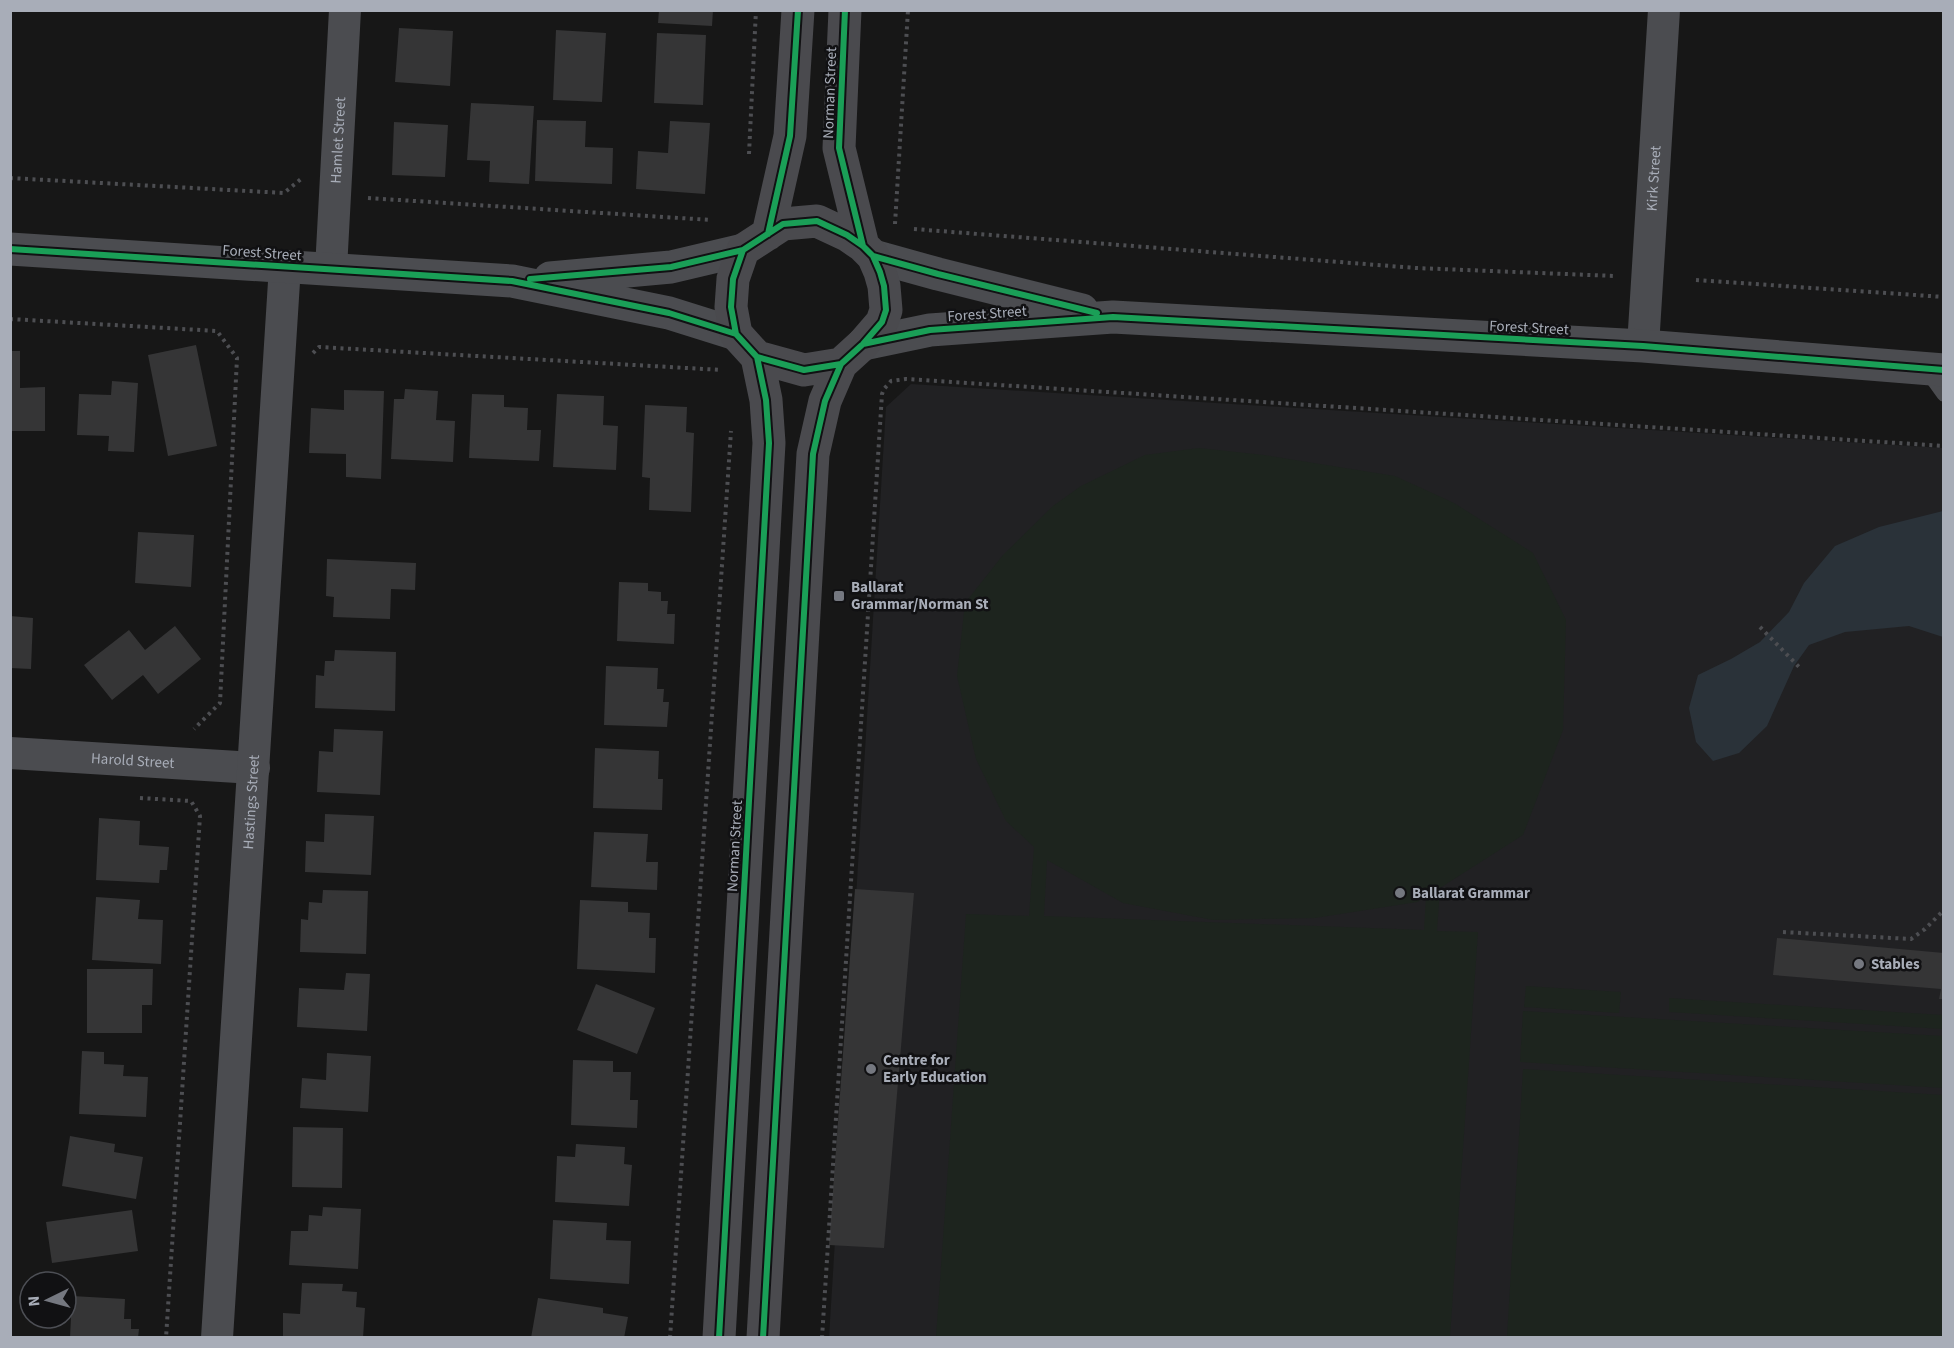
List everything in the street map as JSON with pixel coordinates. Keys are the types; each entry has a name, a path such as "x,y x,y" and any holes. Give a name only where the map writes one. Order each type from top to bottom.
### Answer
{"main road":[{"path":"798,10 790,136 755,242 733,279 731,307 736,334 757,357 804,370 852,354"},
{"name":"Norman Street","path":"845,10 839,148 868,251"},
{"path":"755,242 783,224 817,221 847,235 868,251 880,272 886,310 882,322 852,354 825,401 813,454 764,1338"},
{"name":"Norman Street","path":"719,1338 769,443 766,400 757,357"}],"street":[{"name":"Hamlet Street","path":"331,269 345,10"},
{"name":"Kirk Street","path":"1643,346 1664,10"},
{"name":"Forest Street","path":"512,281 671,267 755,242"},
{"name":"Forest Street","path":"10,249 512,281 669,313 736,334"},
{"name":"Forest Street","path":"868,251 938,274 1113,317"},
{"name":"Hastings Street","path":"218,1338 285,266"},
{"name":"Forest Street","path":"852,354 930,330 1113,317 1643,346 1938,378"},
{"name":"Harold Street","path":"10,753 254,768"}],"path":[{"path":"748,165 756,10"},
{"path":"895,228 908,10"},
{"path":"10,178 284,193"},
{"path":"368,198 711,220"},
{"path":"906,228 1416,268 1623,276"},
{"path":"1696,280 1944,297"},
{"path":"10,319 217,331 237,358 220,703 193,730"},
{"path":"308,358 319,347 724,370"},
{"path":"822,1338 882,394 891,381 906,379 1944,446"},
{"path":"670,1338 731,431"},
{"path":"1760,627 1801,669"},
{"path":"166,1338 200,816 191,801"},
{"path":"1783,932 1911,939 1944,910"}],"shaded area":[{"name":"Ballarat Grammar","path":"911,384 1943,448 1943,1337 829,1338 886,407"},
{"path":"1199,448 1264,455 1395,476 1454,503 1533,553 1566,620 1563,730 1523,835 1440,888 1437,931 1478,932 1450,1337 936,1337 966,914 1029,916 1034,847 1006,821 976,759 957,676 965,603 1003,555 1053,506 1081,486 1145,455","holes":["1047,860 1123,903 1213,920 1315,918 1417,902 1426,897 1424,930 1044,916"]},
{"path":"1943,511 1943,637 1909,626 1845,632 1809,645 1794,666 1767,726 1739,753 1713,761 1696,742 1689,708 1698,675 1760,642 1789,612 1804,583 1835,546 1879,527"},
{"path":"1526,986 1621,992 1619,1013 1524,1007"},
{"path":"1669,998 1943,1015 1943,1029 1669,1012"},
{"path":"1523,1011 1943,1036 1943,1088 1520,1062"},
{"path":"1523,1069 1943,1095 1943,1337 1507,1337"}],"building":[{"path":"659,10 713,10 712,26 658,23"},
{"path":"399,28 453,31 450,86 395,82"},
{"path":"556,30 606,33 602,102 553,100"},
{"path":"657,33 706,35 703,105 654,103"},
{"path":"471,103 534,106 529,184 489,182 490,161 467,160"},
{"path":"537,120 586,121 585,147 613,148 612,184 535,181"},
{"path":"670,121 710,123 705,194 636,189 638,151 668,153"},
{"path":"394,122 448,125 445,177 392,175"},
{"path":"196,345 217,446 168,456 148,355"},
{"path":"10,351 20,351 20,388 45,387 45,431 10,431"},
{"path":"112,381 138,383 134,452 108,451 109,436 77,435 79,394 111,395"},
{"path":"405,389 438,391 436,420 455,421 453,462 391,459 394,399 404,399"},
{"path":"344,390 384,391 381,479 346,477 346,454 309,453 311,408 344,410"},
{"path":"472,394 504,395 504,407 528,408 527,430 541,430 539,461 469,458"},
{"path":"557,394 604,396 603,425 618,426 616,470 553,467"},
{"path":"645,405 687,407 686,432 694,433 691,512 649,510 650,478 642,477"},
{"path":"138,532 194,535 191,587 135,583"},
{"path":"327,559 416,563 415,590 391,589 390,619 333,617 334,597 326,596"},
{"path":"619,582 648,583 648,591 661,592 661,601 668,601 667,614 675,614 674,644 617,641"},
{"path":"10,616 33,618 31,669 10,668"},
{"path":"175,626 201,659 158,694 143,675 112,700 84,665 129,630 145,650"},
{"path":"335,650 396,652 395,711 315,708 316,675 324,676 325,661 334,661"},
{"path":"606,666 658,668 657,689 664,689 663,702 669,702 667,727 604,725"},
{"path":"334,729 383,731 380,795 317,792 319,751 333,752"},
{"path":"595,748 659,751 658,779 663,779 662,810 593,808"},
{"path":"325,814 374,816 371,875 305,872 306,841 324,842"},
{"path":"99,818 140,821 139,845 169,847 167,870 160,870 159,883 96,880"},
{"path":"594,832 648,834 646,862 658,862 657,890 591,887"},
{"name":"Centre for Early Education","path":"855,889 914,893 884,1248 829,1245"},
{"path":"323,890 368,891 366,954 300,952 301,919 308,920 309,902 322,903"},
{"path":"96,897 140,900 138,919 163,920 161,964 92,960"},
{"path":"580,900 628,902 628,912 650,913 649,938 656,938 655,973 577,969"},
{"name":"Stables","path":"1777,938 1944,953 1944,999 1939,999 1941,989 1773,975"},
{"path":"87,969 153,969 152,1005 142,1005 142,1033 87,1033"},
{"path":"346,973 370,974 367,1031 297,1027 299,988 344,990"},
{"path":"596,984 655,1008 637,1054 577,1030"},
{"path":"82,1051 104,1052 104,1064 124,1065 123,1076 148,1077 146,1117 79,1114"},
{"path":"327,1053 371,1056 368,1112 300,1108 302,1078 326,1080"},
{"path":"573,1060 613,1061 613,1072 631,1072 630,1100 638,1100 637,1128 571,1125"},
{"path":"293,1127 343,1128 342,1188 292,1187"},
{"path":"70,1136 115,1144 114,1152 143,1157 136,1199 62,1186"},
{"path":"576,1144 625,1147 624,1164 632,1165 629,1206 555,1202 557,1156 575,1157"},
{"path":"323,1207 361,1209 358,1269 289,1265 291,1231 308,1231 309,1215 322,1216"},
{"path":"132,1210 138,1251 52,1263 46,1222"},
{"path":"553,1220 607,1223 606,1240 631,1241 629,1284 550,1279"},
{"path":"302,1283 343,1284 342,1291 357,1292 356,1307 365,1308 363,1338 283,1338 283,1313 300,1314"},
{"path":"78,1296 125,1299 124,1319 131,1319 131,1329 139,1329 138,1338 70,1338 70,1330 78,1330"},
{"path":"538,1298 603,1308 603,1313 628,1317 624,1338 531,1338"}],"cycle path":[{"path":"768,234 790,136 798,10"},
{"path":"845,10 839,148 863,246"},
{"path":"817,221 847,235 873,256 884,286 886,310 882,322 841,364 804,370 757,357 736,334 731,307 733,279 743,250 783,224 817,221"},
{"path":"10,249 512,281 669,313 736,334"},
{"path":"530,279 671,267 743,250"},
{"path":"873,256 1097,313"},
{"path":"863,344 930,330 1113,317 1643,346 1944,370"},
{"path":"719,1338 769,443 766,400 757,357"},
{"path":"763,1338 813,454 825,401 841,364"}],"place":[{"name":"Ballarat Grammar/Norman St","path":"839,596"},
{"name":"Ballarat Grammar","path":"1400,893"},
{"name":"Stables","path":"1859,964"},
{"name":"Centre for Early Education","path":"871,1069"}]}
